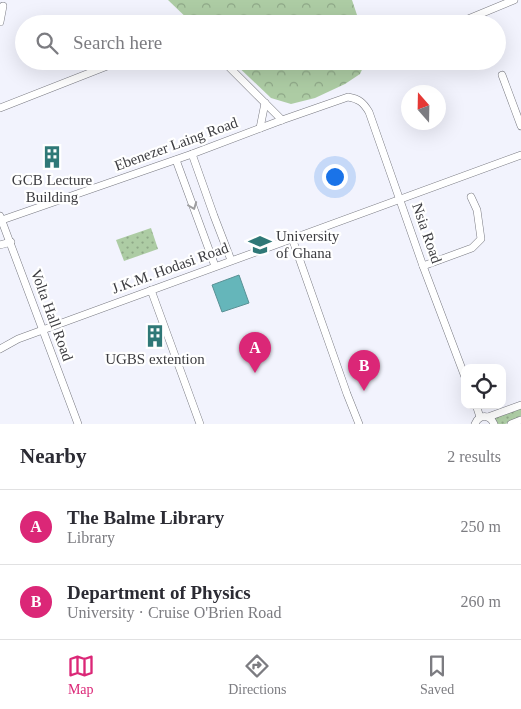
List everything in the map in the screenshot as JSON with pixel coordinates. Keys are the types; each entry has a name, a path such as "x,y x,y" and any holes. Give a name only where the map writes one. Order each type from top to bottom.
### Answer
{"street":[{"path":"478,15 514,0"},
{"path":"0,22 3,6"},
{"path":"0,108 97,70"},
{"path":"233,70 282,120"},
{"path":"502,75 521,126"},
{"name":"Ebenezer Laing Road","path":"1,218 176,160 348,97 360,100"},
{"name":"Nsia Road","path":"360,100 369,112 423,266 461,366"},
{"path":"260,128 265,103"},
{"path":"192,154 231,260"},
{"name":"J.K.M. Hodasi Road","path":"0,349 18,339 521,155"},
{"path":"176,160 215,266"},
{"path":"423,266 472,248 481,239 477,210 471,197"},
{"name":"Volta Hall Road","path":"1,218 78,424"},
{"path":"292,238 359,424"},
{"path":"0,246 11,242"},
{"path":"151,290 200,424"},
{"path":"467,424 521,405"},
{"path":"488,417 494,424"},
{"path":"512,424 521,420"}],"green space":[{"path":"168,0 352,0 357,15 184,15"},
{"path":"241,70 362,70 360,74 345,84 315,98 291,104 271,98"},
{"path":"151,228 158,249 124,261 116,240"},
{"path":"521,408 521,418 505,424 495,424 494,418"}],"water":[{"path":"239,275 249,303 222,312 212,285"}],"place":[{"name":"GCB Lecture Building","path":"52,157"},
{"name":"University of Ghana","path":"260,245"},
{"name":"UGBS extention","path":"155,336"},
{"name":"The Balme Library","path":"255,373"},
{"name":"Department of Physics","path":"364,391"}]}
